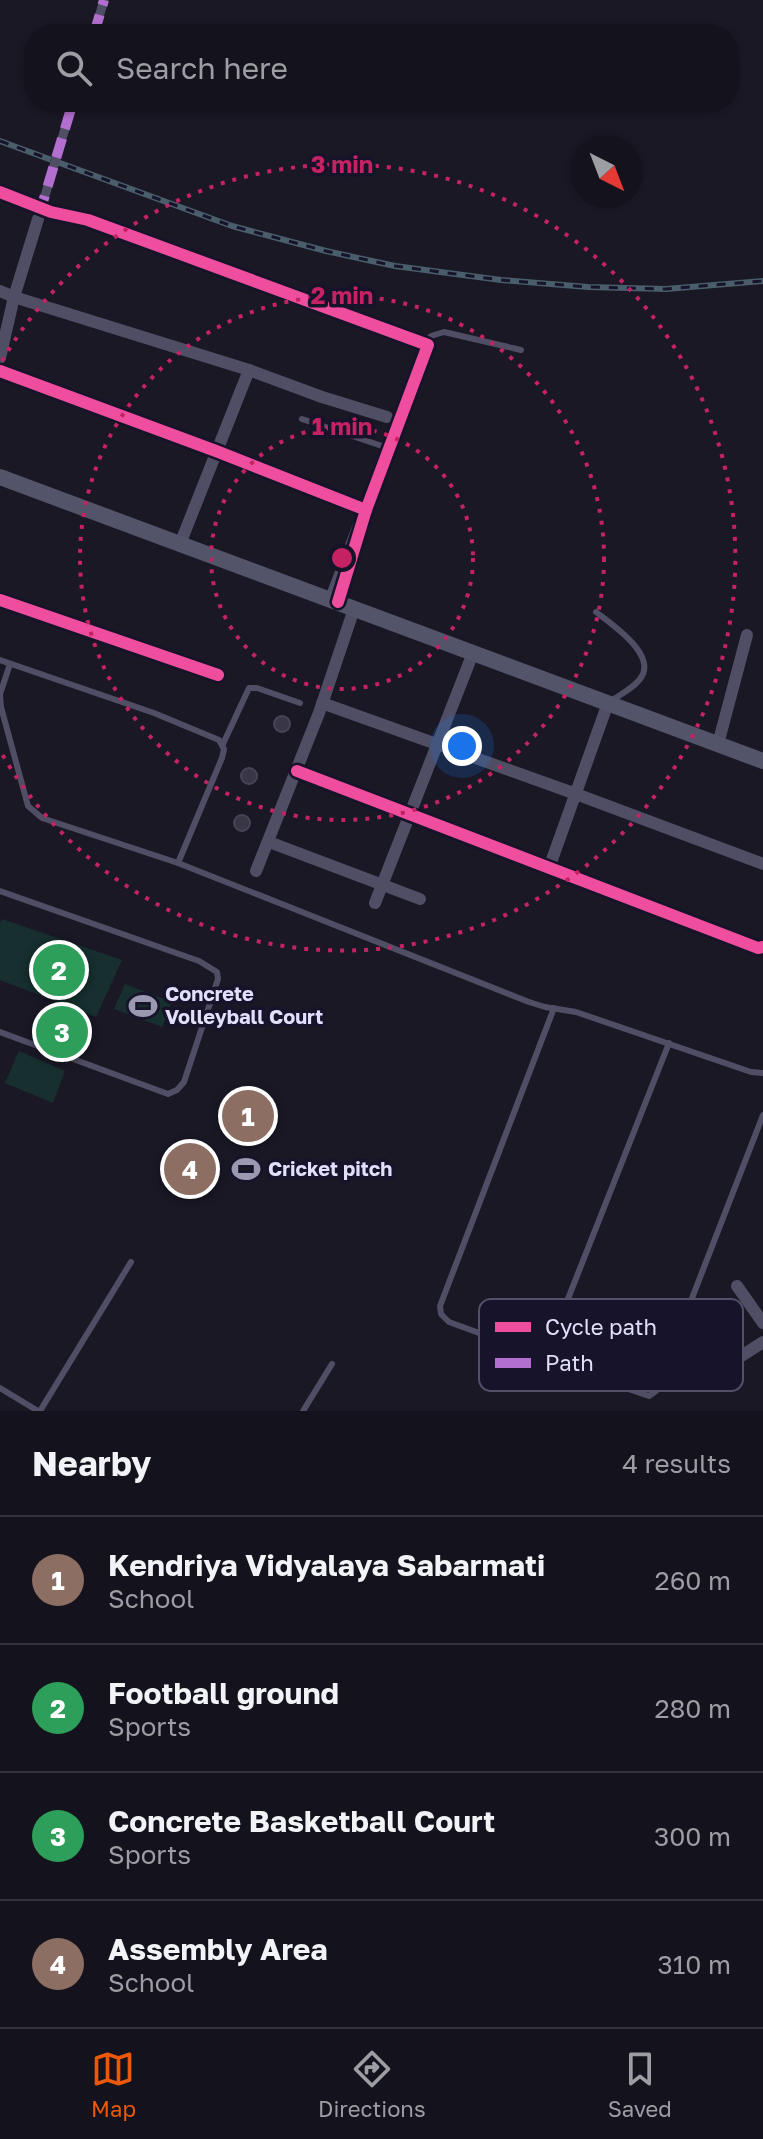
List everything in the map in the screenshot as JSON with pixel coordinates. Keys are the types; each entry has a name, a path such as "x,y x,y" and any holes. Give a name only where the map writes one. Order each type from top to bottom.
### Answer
{"main road":[{"path":"0,477 763,761"}],"street":[{"path":"97,24 104,0"},
{"path":"0,358 14,297 70,112"},
{"path":"0,192 51,212 88,220 428,345 396,421 333,600"},
{"path":"0,291 249,370 396,421"},
{"path":"180,544 249,370"},
{"path":"0,371 364,509"},
{"path":"0,600 218,675"},
{"path":"256,871 297,771 354,609"},
{"path":"718,744 747,635"},
{"path":"375,903 473,653"},
{"path":"322,703 763,864"},
{"path":"549,868 608,703"},
{"path":"297,771 758,948 763,947"},
{"path":"269,842 420,899"},
{"path":"737,1286 763,1323"},
{"path":"743,1355 763,1342"}],"lane":[{"path":"256,287 425,346"},
{"path":"364,509 385,447 431,336 444,332 521,350"},
{"path":"302,419 385,447"},
{"path":"596,612 634,643 644,666 639,681 608,703"},
{"path":"0,660 166,718 214,737 223,744"},
{"path":"10,664 0,695 1,707 24,794 34,813 178,863 529,1002 576,1012 751,1072 763,1073"},
{"path":"178,863 222,758 223,744 249,688 300,703"},
{"path":"0,891 199,961 217,972 218,979 184,1082 168,1094 0,1032"},
{"path":"479,1333 449,1322 441,1314 440,1306 554,1008"},
{"path":"568,1299 669,1043"},
{"path":"692,1299 763,1115"},
{"path":"0,1388 39,1411 131,1262"},
{"path":"303,1411 332,1364"},
{"path":"634,1391 649,1396 656,1391"}],"green space":[{"path":"2,919 122,960 96,1017 0,980"},
{"name":"Concrete Volleyball Court","path":"125,984 172,1002 162,1027 114,1009"},
{"path":"46,1009 89,1026 77,1055 34,1037"},
{"path":"19,1051 65,1071 53,1103 5,1083"}],"building":[{"path":"282,716 288,718 288,730 282,732 276,730 274,724 276,718"},
{"path":"249,768 255,770 255,782 249,784 243,782 241,776 243,770"},
{"path":"239,815 245,815 250,823 248,829 239,831 234,826 234,820"}],"railway":[{"path":"0,141 232,226 395,266 501,280 588,287 666,289 763,281"}],"marked path":[{"path":"97,24 104,0"},
{"path":"39,215 70,112"}],"cycle path":[{"path":"0,192 51,212 88,220 428,345 366,510 338,602"},
{"path":"0,371 366,510"},
{"path":"0,600 218,675"},
{"path":"297,771 758,948 763,947"}],"place":[{"name":"Football ground","path":"59,970"},
{"name":"Concrete Volleyball Court","path":"143,1006"},
{"name":"Concrete Basketball Court","path":"62,1032"},
{"name":"Kendriya Vidyalaya Sabarmati","path":"248,1116"},
{"name":"Assembly Area","path":"190,1169"},
{"name":"Cricket pitch","path":"246,1169"}]}
